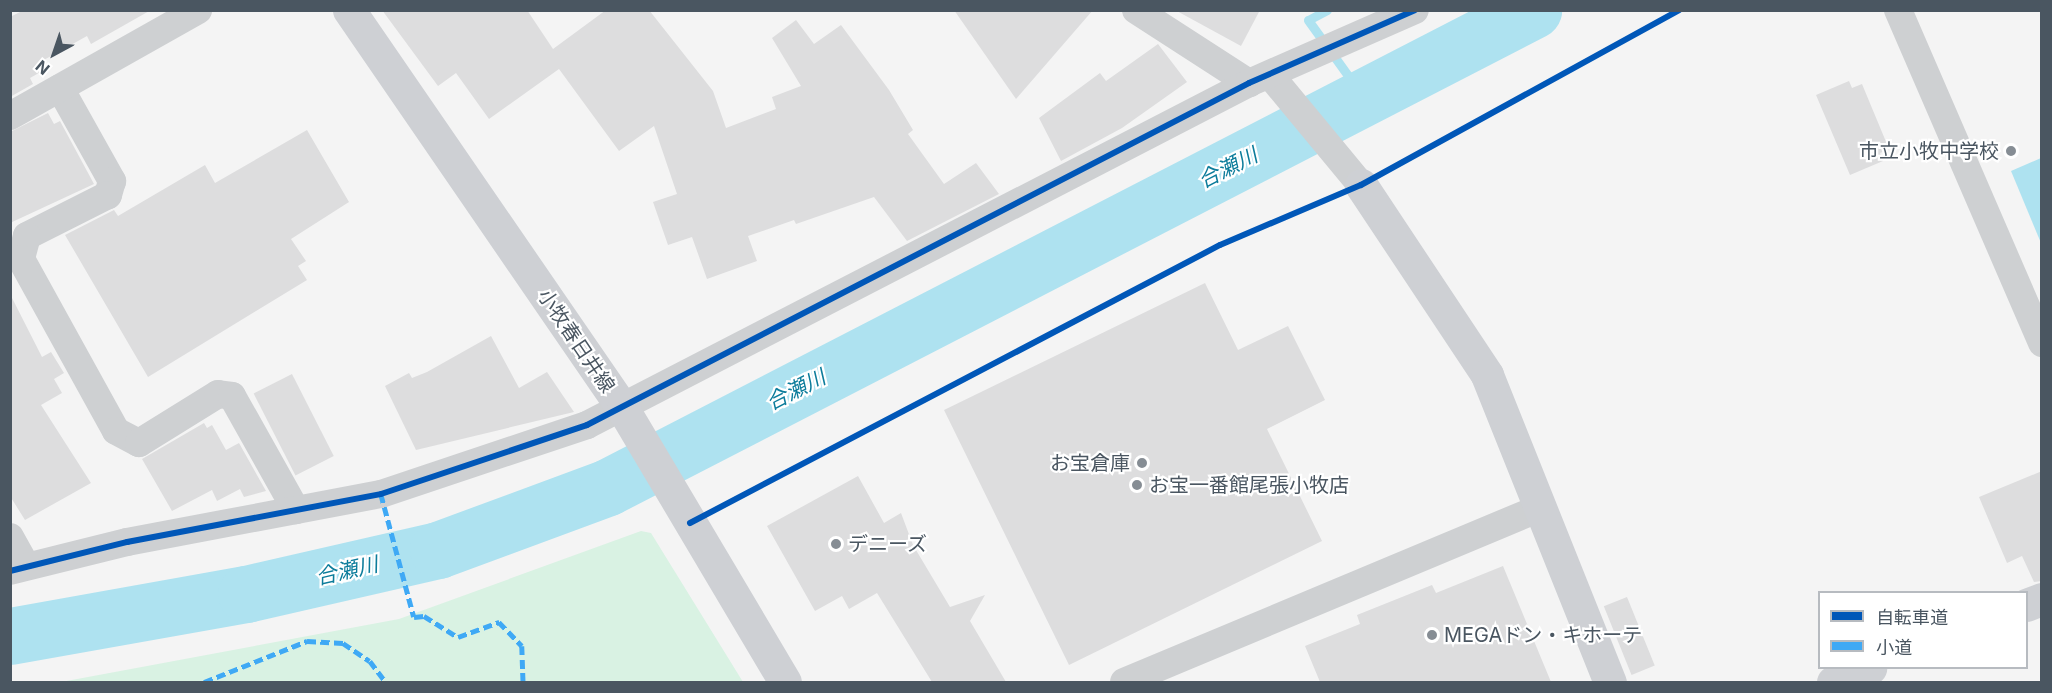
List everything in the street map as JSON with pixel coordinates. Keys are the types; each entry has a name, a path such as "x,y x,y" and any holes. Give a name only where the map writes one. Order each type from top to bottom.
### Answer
{"main road":[{"name":"小牧春日井線","path":"349,10 631,422 786,682"},
{"path":"1361,185 1487,375 1610,682"},
{"path":"1833,682 1867,669"}],"street":[{"path":"10,116 198,10"},
{"path":"1136,10 1265,80 1361,185"},
{"path":"10,537 18,568 381,494 631,422 1265,80 1415,10"},
{"path":"1898,10 2042,343"},
{"path":"60,88 112,182 108,195 27,236 21,259 116,431 140,444 218,394 232,396 296,510"},
{"path":"1125,682 1539,508"}],"green space":[{"path":"641,531 651,533 743,682 61,682 399,619"}],"water":[{"path":"2041,158 2041,243 2011,171"}],"building":[{"path":"24,10 151,10 91,44 87,36 42,61 46,69 30,78 33,84 10,97 10,17"},
{"path":"382,10 527,10 553,49 606,10 649,10 713,91 726,128 776,109 772,97 801,86 772,38 796,20 814,44 841,25 889,90 913,130 908,134 944,184 976,163 999,194 907,241 874,197 796,224 794,220 748,236 757,261 707,279 692,237 668,245 653,202 677,194 654,126 619,151 559,69 489,119 456,73 438,86"},
{"path":"954,10 1093,10 1016,99"},
{"path":"1175,10 1260,10 1241,46"},
{"path":"1158,44 1187,82 1122,128 1061,161 1039,118 1100,73 1106,81"},
{"path":"1849,81 1852,88 1862,84 1889,149 1880,153 1883,161 1850,175 1816,95"},
{"path":"48,113 54,124 60,121 94,184 10,223 10,132"},
{"path":"307,130 349,202 291,239 306,261 298,266 307,280 148,377 65,235 114,210 118,216 205,165 215,183"},
{"name":"お宝一番館尾張小牧店","path":"1205,283 1238,350 1288,326 1325,400 1267,429 1322,541 1069,665 944,410"},
{"path":"10,294 42,357 51,352 64,373 54,379 62,393 41,405 91,483 25,520 10,496"},
{"path":"491,336 519,388 547,372 574,412 416,450 385,386 409,373 412,378 427,372"},
{"path":"292,374 334,456 295,475 254,394"},
{"path":"204,423 207,428 212,425 226,450 239,443 266,491 244,497 240,489 217,501 212,490 172,511 142,459"},
{"path":"2042,471 2042,581 2034,582 2022,556 2007,563 1979,497"},
{"path":"858,476 884,523 901,513 913,545 950,607 985,595 970,621 1006,682 932,682 877,593 849,609 842,596 815,611 767,526"},
{"name":"MEGAドン・キホーテ","path":"1503,566 1551,682 1320,682 1305,646 1360,624 1357,615 1432,585 1436,593"},
{"path":"1627,597 1655,666 1632,675 1604,606"}],"waterway":[{"path":"1327,10 1308,20 1364,98"},
{"name":"合瀬川","path":"10,636 246,594 438,550 608,487 1533,10"}],"marked path":[{"path":"381,494 414,617 424,616 458,637 499,622 522,646 523,682"},
{"path":"204,682 307,641 343,643 370,661 386,682"}],"cycle path":[{"path":"10,571 127,542 381,494 587,425 1249,83 1415,10"},
{"path":"690,523 1220,245 1361,185 1679,10"}],"place":[{"name":"市立小牧中学校","path":"2011,151"},
{"name":"お宝倉庫","path":"1142,463"},
{"name":"お宝一番館尾張小牧店","path":"1137,485"},
{"name":"デニーズ","path":"836,544"},
{"name":"MEGAドン・キホーテ","path":"1432,635"}]}
